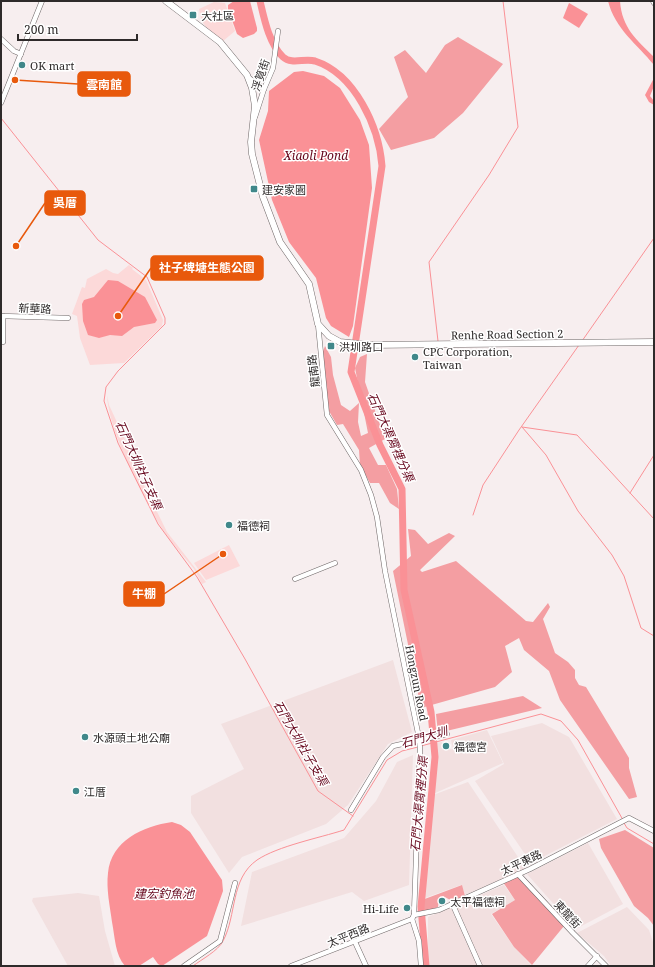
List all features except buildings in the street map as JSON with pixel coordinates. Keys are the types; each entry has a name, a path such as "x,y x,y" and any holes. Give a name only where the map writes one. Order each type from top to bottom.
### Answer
{"main road":[{"path":"166,1 220,42 247,75 254,99 251,142 252,154 263,197 280,242 309,284 318,324"},
{"name":"Renhe Road Section 2","path":"318,324 329,336 340,342 360,345 654,342"}],"street":[{"path":"1,102 42,1"},
{"name":"浮筧街","path":"253,123 264,89 273,68 278,31"},
{"path":"1,39 14,51 21,54"},
{"path":"247,75 252,81 264,89"},
{"path":"2,316 3,342"},
{"name":"新華路","path":"2,316 68,318"},
{"name":"龍南路","path":"318,324 327,415"},
{"name":"Hongzun Road","path":"327,415 361,470 371,495 377,517 385,571 420,744 415,916 421,966"},
{"path":"295,579 335,563"},
{"path":"351,810 388,751 393,746 420,744 448,734"},
{"name":"太平東路","path":"426,913 439,910 518,874 628,819 654,831"},
{"name":"東龍街","path":"518,874 572,933 606,966"},
{"path":"184,966 220,941 235,883"},
{"path":"452,903 480,966"},
{"name":"太平西路","path":"291,966 355,942 415,916 426,913"},
{"path":"355,942 366,966"},
{"path":"588,966 597,956"},
{"path":"308,960 310,966"}],"shaded area":[{"path":"214,2 225,3 235,31 223,41 206,28 200,15 199,9"},
{"path":"458,37 503,64 463,113 434,138 391,150 379,129 408,97 394,57 405,50 426,73 445,45"},
{"path":"129,265 146,280 163,320 162,326 124,363 90,365 80,338 77,316 72,314 82,287 85,288 87,279 106,269 118,274"},
{"path":"325,346 331,357 333,375 341,405 350,411 359,403 358,422 361,436 368,433 355,368 360,357 367,354 365,382 385,439 369,448 378,465 386,465 397,489 399,509 390,503 379,483 370,483 360,465 359,450 343,424 337,425 329,411 321,357"},
{"path":"107,395 109,405 133,457 131,459 167,532 206,582 202,584 194,569 163,530 146,501 120,445 109,410"},
{"path":"408,529 415,530 428,544 449,533 455,536 420,570 422,572 456,561 526,621 533,622 548,603 550,607 543,619 555,653 568,662 575,670 575,678 579,685 586,687 629,758 629,768 637,797 629,799 560,700 549,671 524,650 519,638 505,646 512,672 495,687 421,708 393,571 411,556"},
{"path":"229,545 240,566 206,580 194,563"},
{"path":"393,660 412,732 388,744 348,805 326,824 242,857 229,873 191,813 191,796 244,769 221,724"},
{"path":"523,696 542,708 438,733 436,714"},
{"path":"542,723 569,737 617,819 531,863 475,781 504,764 491,736"},
{"path":"487,730 503,763 433,794 436,757 435,743 442,742 443,750 453,749 451,740"},
{"path":"413,755 409,885 364,901 352,892 241,926 252,872 344,838 376,801 397,762"},
{"path":"468,782 526,869 465,895 461,885 422,899 433,795"},
{"path":"625,830 654,848 654,926 648,918 634,906 601,848 599,839"},
{"path":"588,843 623,904 576,929 527,874"},
{"path":"519,875 564,926 532,965 514,947 492,914 515,900 503,882"},
{"path":"462,885 465,896 452,901 443,896 439,899 438,907 422,913 422,900"},
{"path":"504,885 515,900 491,914 514,947 532,966 428,966 428,917"},
{"path":"78,893 99,896 105,931 115,966 68,966 32,901 33,898"},
{"path":"627,907 649,930 654,945 654,966 611,966 604,956 577,933"}],"water":[{"path":"234,1 250,1 257,28 257,31 254,34 243,38 237,34 228,9 228,5"},
{"path":"608,1 620,1 621,10 627,26 654,57 654,65 621,28 611,11"},
{"path":"569,3 588,14 579,28 563,18"},
{"name":"Xiaoli Pond","path":"303,71 324,76 340,88 360,120 369,145 372,188 353,326 349,337 331,326 326,318 316,278 289,242 272,200 259,140 268,111 269,91 294,72"},
{"path":"654,78 654,86 650,96 654,101 654,105 649,102 645,95"},
{"path":"108,280 118,281 145,297 157,320 155,323 134,327 122,336 110,335 99,338 88,335 83,321 82,304 84,300 94,297"},
{"name":"建宏釣魚池","path":"172,822 181,825 190,832 222,880 223,891 207,936 162,966 158,964 153,957 139,966 125,966 117,951 109,904 108,873 110,862 115,852 130,837 150,827"}],"waterway":[{"name":"石門大渠霄裡分渠","path":"260,1 268,30 278,52 290,61 315,61 342,77 353,90 370,119 380,151 382,166 351,372 380,445 402,489 404,590 431,712 435,757 421,907 426,966"},
{"path":"438,341 429,262 489,175 518,127 503,1"},
{"name":"石門大圳社子支渠","path":"1,118 98,240 147,277 165,318 165,324 118,371 106,387 104,401 118,443 158,524 197,577 245,659 318,791 353,816"},
{"path":"582,341 654,238"},
{"path":"473,515 483,485 519,430 579,345"},
{"path":"522,427 546,455 578,511 612,555 624,576 641,628 654,636"},
{"path":"522,427 577,435 654,519"},
{"path":"630,493 654,455"},
{"name":"石門大圳","path":"421,746 541,714 561,721 578,740 623,820"},
{"name":"石門大圳","path":"193,966 221,945 227,931 238,887 248,868 257,860 276,851 344,830 387,760 402,751 418,747"},
{"name":"石門大圳","path":"624,823 627,828 654,844"}],"place":[{"name":"大社區","path":"193,15"},
{"name":"OK mart","path":"22,65"},
{"name":"雲南館","path":"15,80"},
{"name":"建安家園","path":"254,189"},
{"name":"吳厝","path":"16,246"},
{"name":"社子埤塘生態公園","path":"118,316"},
{"name":"洪圳路口","path":"331,346"},
{"name":"CPC Corporation, Taiwan","path":"415,357"},
{"name":"福德祠","path":"229,525"},
{"name":"牛棚","path":"223,554"},
{"name":"水源頭土地公廟","path":"85,737"},
{"name":"福德宮","path":"446,746"},
{"name":"江厝","path":"76,791"},
{"name":"太平福德祠","path":"442,901"},
{"name":"Hi-Life","path":"407,908"}]}
